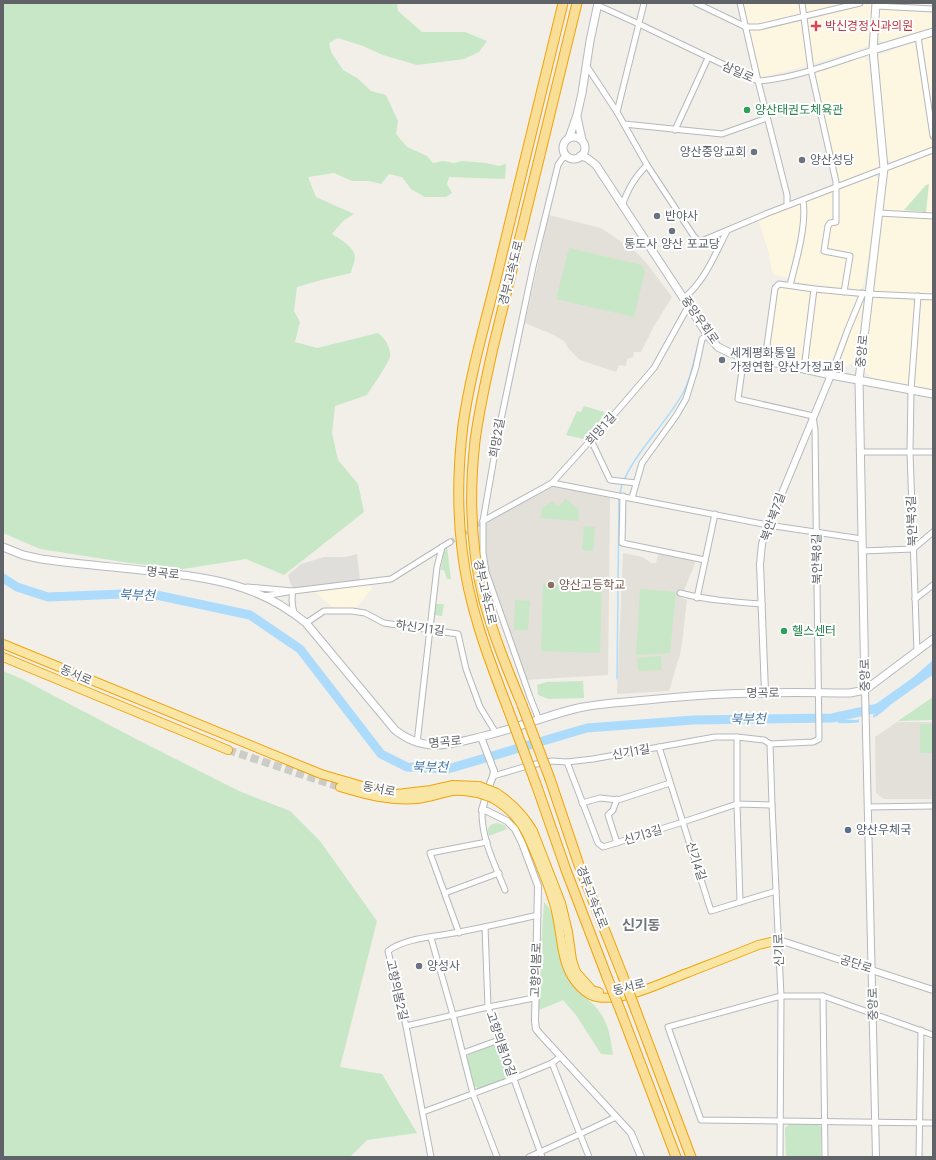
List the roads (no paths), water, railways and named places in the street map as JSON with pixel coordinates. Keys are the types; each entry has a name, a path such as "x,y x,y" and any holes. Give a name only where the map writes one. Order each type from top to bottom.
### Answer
{"highway":[{"name":"경부고속도로","path":"563,3 536,120 478,355 465,417 459,478 462,548 470,597 481,636 566,870 676,1157"},
{"name":"경부고속도로","path":"577,3 482,399 475,440 472,470 473,530 483,595 497,643 550,779 580,865 691,1157"},
{"name":"동서로","path":"3,644 321,774 397,794 431,790 453,785 478,790 495,796 514,814 527,833 552,897 561,933 566,964 571,975 585,992 595,996 604,998 631,994 758,946 779,940"},
{"name":"동서로","path":"3,657 228,750"},
{"name":"동서로","path":"340,787 380,798 401,799 433,796 452,791 478,790"}],"main road":[{"path":"577,115 584,150 580,156 574,159 566,156 563,146 569,138 577,115 598,4"},
{"name":"중앙로","path":"865,690 859,380 866,294 880,214 884,168 873,50 876,5"},
{"name":"삼일로","path":"873,50 933,32"},
{"path":"569,138 576,137 583,143 596,165"},
{"name":"중앙우회로","path":"580,156 588,158 596,165 622,206 718,347 744,356 831,375 933,394"},
{"name":"명곡로","path":"3,546 23,555 41,559 210,578 243,587 274,600 306,623 387,722 402,736 417,743 431,746 439,746 481,737 582,707 603,704 686,696 766,692 850,693 865,690 917,652 933,638"}],"street":[{"path":"617,112 644,3"},
{"path":"696,3 746,27 759,27 860,3"},
{"path":"740,3 787,195 788,206"},
{"path":"802,3 811,70 837,187 836,222 830,223 828,226 824,251 850,256 844,292"},
{"name":"삼일로","path":"598,4 758,81 811,70 873,50"},
{"path":"876,5 933,9"},
{"path":"918,37 933,136"},
{"path":"676,130 708,58"},
{"path":"586,65 617,112 647,165 693,236 698,241 704,240 727,231 735,226 933,150"},
{"path":"624,124 722,134 767,118"},
{"name":"희망2길","path":"539,720 486,572 483,553 483,521 499,429 533,267 558,165 566,156"},
{"path":"622,206 628,189 647,165"},
{"path":"790,285 802,233 805,209 803,201"},
{"path":"880,214 933,216"},
{"path":"684,298 708,271 727,231"},
{"path":"765,360 775,288 779,284 866,294 933,297"},
{"path":"804,369 814,289"},
{"path":"831,375 845,335 866,294"},
{"name":"북안북3길","path":"917,652 910,452 911,390 918,296"},
{"name":"희망1길","path":"483,521 552,483 657,364 689,305"},
{"path":"632,498 642,463 676,416 686,399 696,367 702,339 708,334"},
{"path":"744,356 738,399 813,416"},
{"name":"북안북7길","path":"766,692 762,604 762,544 768,525 831,375"},
{"name":"북안북8길","path":"813,416 815,430 817,532 819,740"},
{"path":"591,440 610,480 636,483"},
{"path":"860,452 933,452"},
{"path":"552,483 768,525 862,539"},
{"path":"623,496 622,543 706,560"},
{"path":"698,598 715,514"},
{"path":"862,551 913,549 933,532"},
{"path":"265,596 293,591 391,579 450,542"},
{"path":"417,743 437,567 442,547"},
{"path":"915,599 933,585"},
{"path":"243,587 293,591"},
{"path":"293,591 291,597 294,613"},
{"path":"680,593 717,601 762,604"},
{"name":"하신기1길","path":"306,623 324,611 352,611 365,613 384,623 458,634 466,669 480,707 496,733"},
{"name":"중앙로","path":"865,690 876,1157"},
{"path":"481,737 494,774 482,810 481,824 505,890"},
{"path":"737,737 737,804 740,902"},
{"name":"신기1길","path":"494,774 552,761 567,762 715,738 737,737 764,740 770,744 813,742 819,740"},
{"name":"신기로","path":"770,744 781,996 780,1157"},
{"name":"신기4길","path":"659,747 712,911 776,891"},
{"name":"신기3길","path":"567,762 598,843 603,846 617,843 737,804 772,805"},
{"path":"582,803 600,798 617,799 670,784"},
{"path":"617,799 613,810 608,815 617,843"},
{"path":"868,807 933,806"},
{"name":"고향의봄로","path":"482,810 488,811 507,821 515,830 522,843 538,886 534,998 534,1021 536,1029 632,1135 641,1157"},
{"path":"459,933 430,853 487,842"},
{"path":"445,893 499,873"},
{"name":"고향의봄2길","path":"431,1157 406,1026 388,950 396,945 459,933 538,915"},
{"name":"고향의봄10길","path":"485,926 488,1007 542,1155"},
{"path":"431,938 453,1015 473,1094 497,1157"},
{"name":"공단로","path":"779,940 933,990"},
{"path":"933,1034 823,996 781,996 668,1027 701,1120 933,1123"},
{"path":"823,996 825,1157"},
{"path":"406,1026 534,998"},
{"path":"919,1157 921,1030"},
{"path":"463,1053 499,1040"},
{"path":"423,1112 513,1079 552,1063 560,1057"},
{"path":"552,1063 589,1157"},
{"path":"529,1157 542,1155 580,1134 616,1117"}],"water":[{"path":"933,660 933,666 912,682 884,711 877,716 861,722 838,723 837,719 856,720 873,715 889,704 896,693"}],"waterway":[{"path":"624,480 637,457 670,414 684,391 691,373 699,341"},
{"path":"617,679 619,500 622,483"},
{"name":"북부천","path":"3,578 17,587 48,597 147,593 250,615 300,649 381,754 407,767 448,769 587,728 693,720 832,718 878,708 933,669"}],"tunnel":[{"path":"450,542 483,521"},
{"path":"228,750 340,787"}],"place":[{"name":"박신경정신과의원","path":"816,26"},
{"name":"양산태권도체육관","path":"747,110"},
{"name":"양산중앙교회","path":"754,152"},
{"name":"양산성당","path":"802,160"},
{"name":"반야사","path":"657,216"},
{"name":"통도사 양산 포교당","path":"672,231"},
{"name":"세계평화통일 가정연합 양산가정교회","path":"722,360"},
{"name":"양산고등학교","path":"551,585"},
{"name":"헬스센터","path":"784,631"},
{"name":"양산우체국","path":"848,830"},
{"name":"양성사","path":"419,966"}],"district":[{"name":"신기동","path":"641,925"}]}
